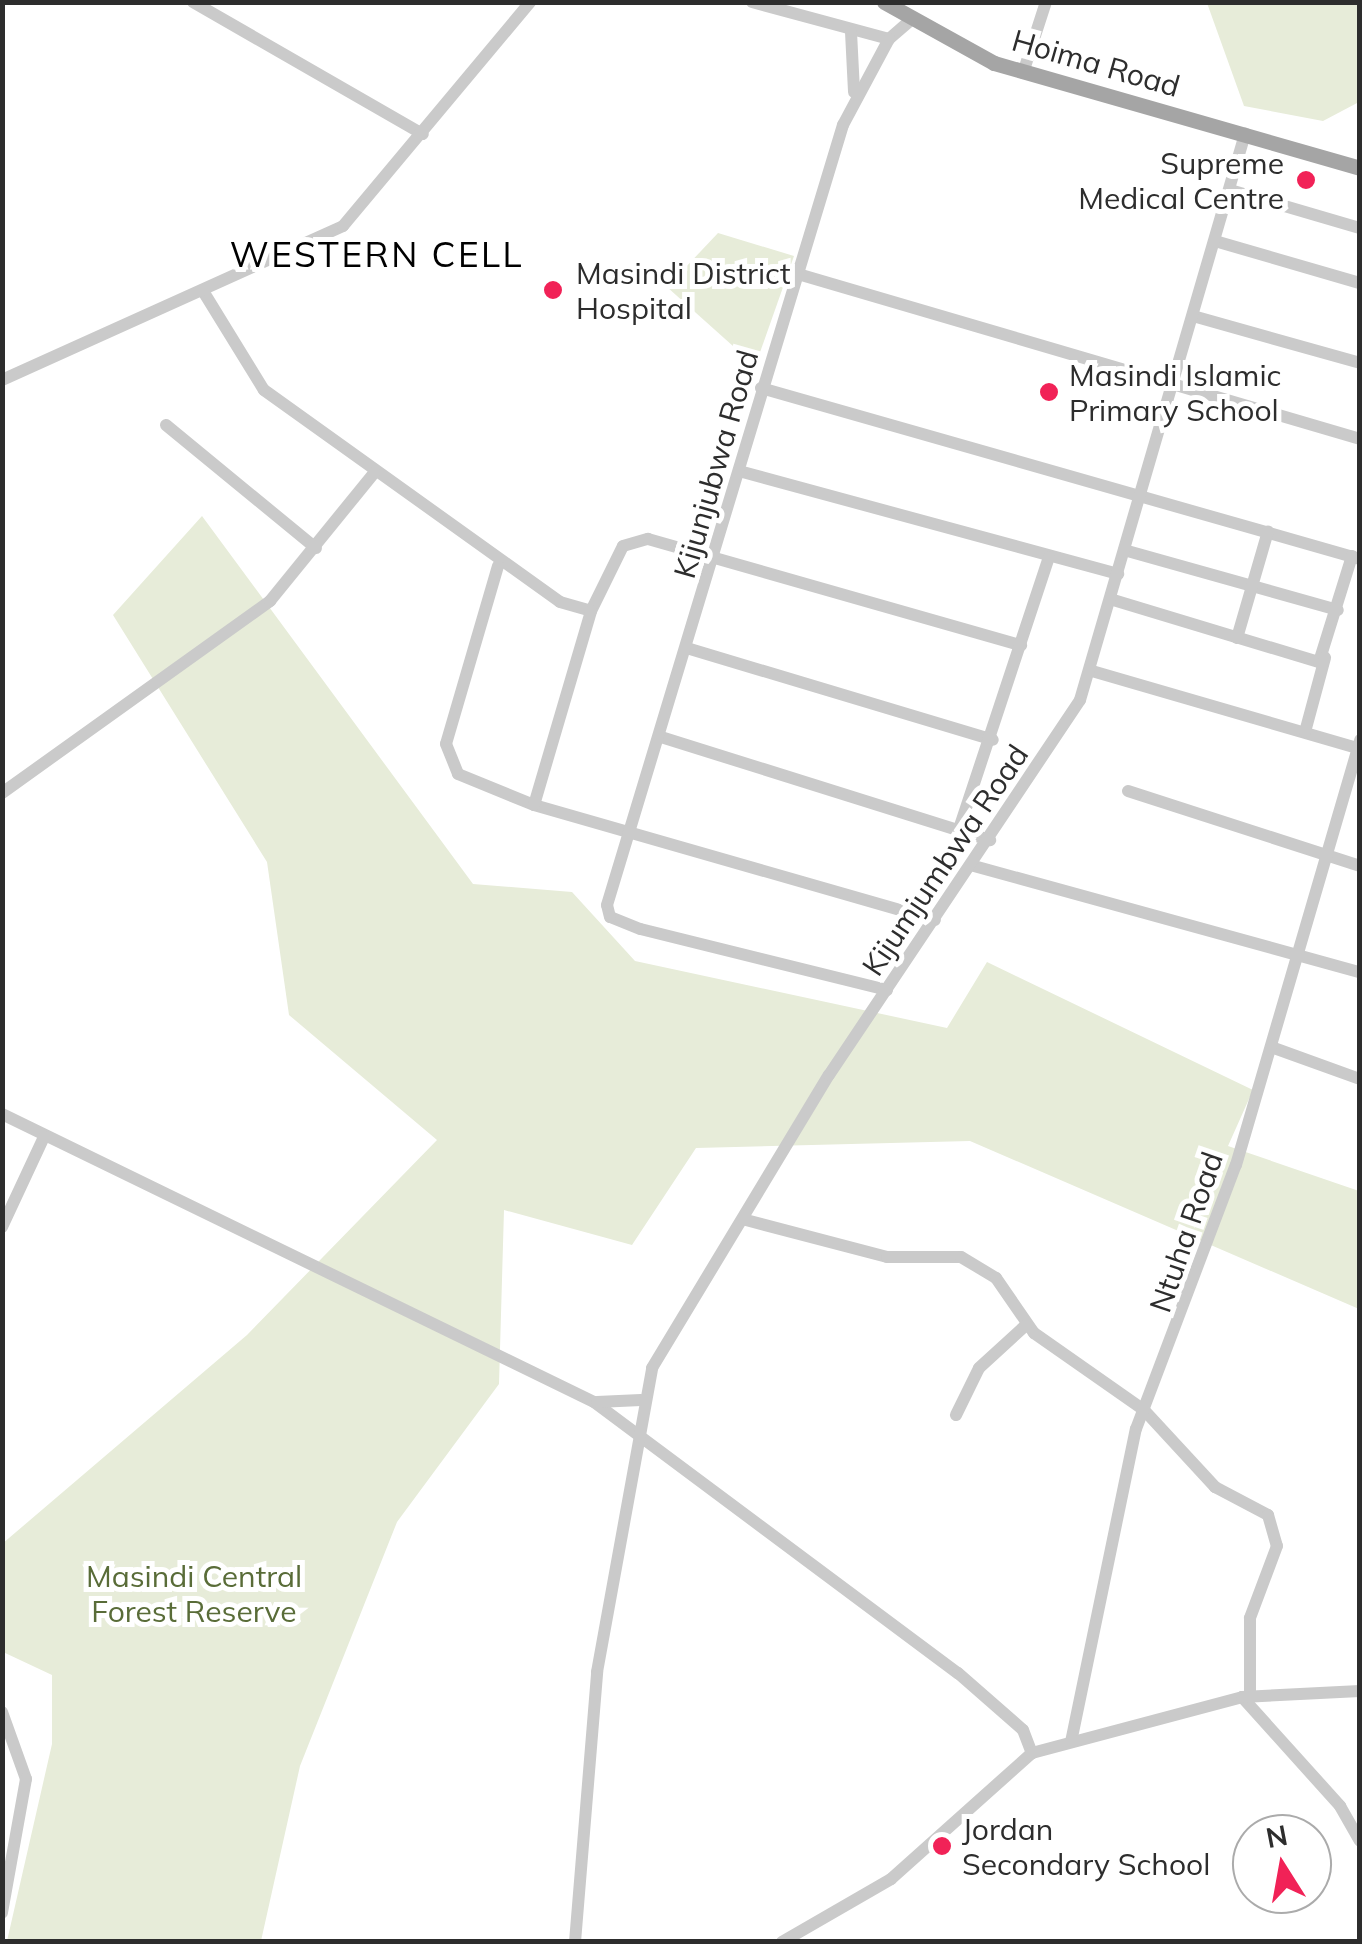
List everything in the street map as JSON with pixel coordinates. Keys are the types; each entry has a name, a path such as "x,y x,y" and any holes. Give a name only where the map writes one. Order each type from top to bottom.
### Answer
{"main road":[{"name":"Hoima Road","path":"884,2 910,21 1023,73 1360,168"}],"street":[{"path":"194,2 423,134"},
{"path":"2,380 343,226 530,2"},
{"path":"752,2 851,32 890,39"},
{"path":"1023,73 1046,2"},
{"name":"Kijunjubwa Road","path":"886,990 640,928 607,910 624,832 690,649 762,388 854,92 890,39 910,21"},
{"path":"851,32 854,92"},
{"name":"Kijumjumbwa Road","path":"575,1942 613,1574 641,1400 671,1328 746,1220 886,990 974,866 1092,671 1244,134"},
{"path":"1230,190 1360,228"},
{"path":"1215,241 1360,283"},
{"path":"798,274 1360,439"},
{"path":"203,291 264,390 498,566 590,611"},
{"path":"1193,316 1360,364"},
{"path":"762,388 1356,558 1305,732"},
{"path":"166,426 316,548"},
{"path":"739,471 1118,574"},
{"path":"2,793 246,622 316,548 374,474"},
{"path":"1237,638 1268,531"},
{"path":"534,805 590,611 622,546 635,540 716,558 1021,644"},
{"path":"1124,550 1338,610"},
{"path":"960,826 993,740 1049,557"},
{"path":"498,566 446,744 458,774 534,805 935,920"},
{"path":"1110,599 1237,638 1325,658"},
{"path":"690,649 993,740"},
{"path":"1092,671 1358,744"},
{"path":"660,738 960,826 990,840"},
{"name":"Ntuha Road","path":"1071,1742 1144,1410 1271,1047 1358,744"},
{"path":"1128,791 1360,866"},
{"path":"974,866 1360,972"},
{"path":"1271,1047 1360,1079"},
{"path":"2,1114 594,1402 958,1673 1023,1730 1032,1754"},
{"path":"2,1228 44,1137"},
{"path":"746,1220 887,1257 952,1253 996,1278 1026,1325 1144,1410 1215,1486 1272,1521 1275,1554 1250,1618 1246,1696 1340,1806 1360,1841"},
{"path":"956,1415 979,1368 1026,1325"},
{"path":"594,1402 641,1400"},
{"path":"782,1942 891,1879 1032,1754 1246,1696 1360,1691"},
{"path":"2,1712 26,1779 2,1913"}],"green space":[{"path":"1207,3 1359,3 1359,102 1323,121 1244,106"},
{"path":"718,233 794,256 758,358 743,355 667,287"},
{"name":"Masindi Central Forest Reserve","path":"202,516 473,884 572,892 635,961 947,1028 987,962 1253,1090 1228,1146 1359,1191 1359,1309 970,1141 696,1148 632,1245 504,1210 499,1384 397,1522 300,1766 261,1941 7,1941 52,1744 52,1675 3,1652 2,1544 247,1335 437,1140 289,1015 267,862 113,615"}],"place":[{"name":"Supreme Medical Centre","path":"1306,180"},
{"name":"Masindi District Hospital","path":"553,290"},
{"name":"Masindi Islamic Primary School","path":"1049,392"},
{"name":"Jordan Secondary School","path":"942,1846"}],"district":[{"name":"WESTERN CELL","path":"377,254"}]}
